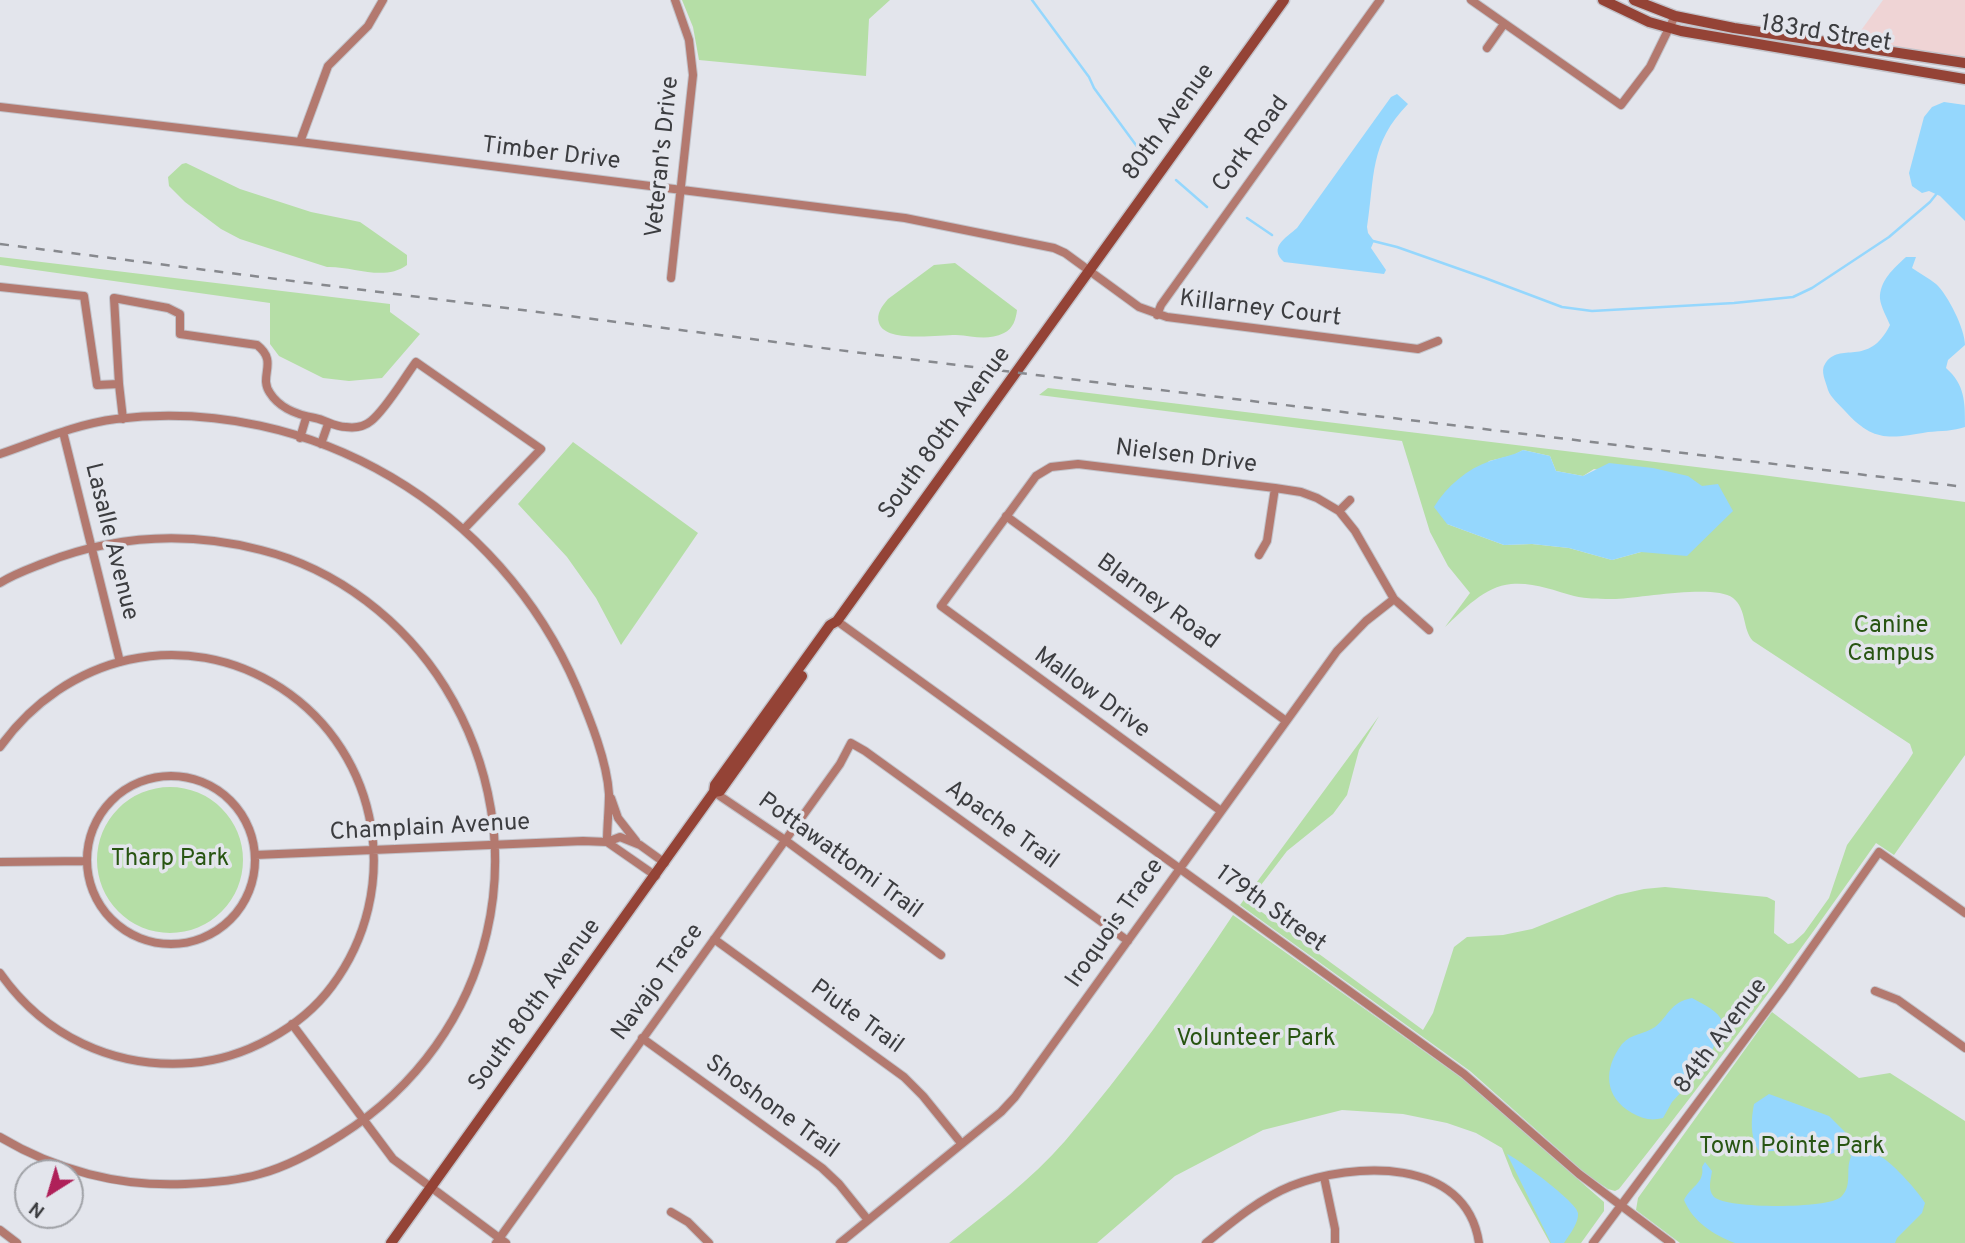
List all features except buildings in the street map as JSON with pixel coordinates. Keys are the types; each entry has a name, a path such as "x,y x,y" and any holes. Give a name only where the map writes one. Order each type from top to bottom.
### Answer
{"street":[{"path":"300,142 328,66 368,26 383,0"},
{"name":"Veteran's Drive","path":"671,278 693,75 689,40 675,0"},
{"name":"80th Avenue","path":"1089,271 1284,0"},
{"name":"Cork Road","path":"1157,314 1380,0"},
{"path":"1471,0 1621,106 1650,66 1675,16"},
{"name":"183rd Street","path":"1603,0 1668,28 1738,43 1965,79"},
{"name":"183rd Street","path":"1634,0 1675,16 1734,28 1965,63"},
{"path":"1487,48 1504,24"},
{"name":"Timber Drive","path":"0,107 905,218 1054,248 1089,271"},
{"name":"Killarney Court","path":"1089,271 1139,307 1157,314 1418,349 1438,341"},
{"name":"South 80th Avenue","path":"391,1243 656,876 714,792 715,785 830,625 837,621 1089,271"},
{"path":"0,287 84,296 97,385 119,384"},
{"path":"123,419 114,298 180,314 180,334 257,345 265,351 269,361 269,392 281,405 306,418 328,424 353,428 371,422 416,362 541,449 464,529"},
{"path":"0,454 63,432 123,419 204,418 252,425 321,444 395,479 427,498 464,529 522,592 557,646 574,682 594,733 618,818 640,845 665,863"},
{"path":"300,438 306,418"},
{"path":"321,444 328,424"},
{"name":"Lasalle Avenue","path":"63,432 120,662"},
{"name":"Nielsen Drive","path":"940,606 1040,473 1068,463 1275,488 1309,495 1339,511 1355,531 1394,599 1429,631"},
{"path":"1259,555 1267,541 1275,488"},
{"path":"1339,511 1350,500"},
{"name":"Blarney Road","path":"1006,516 1286,721"},
{"path":"0,583 13,575 91,547 138,538 169,537 233,543 287,557 342,585 371,604 412,642 451,698 470,736 483,773 495,845 496,869 484,949 464,1001 445,1036 405,1085 366,1120 313,1153 261,1174 218,1183 172,1185 120,1181 85,1173 39,1157 0,1137"},
{"name":"Iroquois Trace","path":"840,1243 1001,1112 1014,1097 1337,651 1394,599"},
{"name":"Mallow Drive","path":"940,606 1221,811"},
{"name":"179th Street","path":"837,621 1464,1074 1578,1174 1671,1243"},
{"path":"0,747 30,712 62,686 120,662 165,655 210,659 241,669 280,687 318,719 349,762 367,808 374,850 370,906 358,943 328,991 292,1024 251,1047 217,1059 182,1064 142,1062 103,1052 61,1033 26,1005 0,973"},
{"name":"Navajo Trace","path":"501,1241 642,1038 840,764 850,743"},
{"name":"Apache Trail","path":"850,743 865,751 1128,940"},
{"path":"164,775 191,778 208,784 225,795 243,815 252,837 255,855 252,884 239,910 225,925 204,937 167,944 137,937 104,911 93,892 86,861 92,829 103,810 119,793 139,781 164,775"},
{"name":"Pottawattomi Trail","path":"714,792 785,840 941,955"},
{"path":"609,793 607,842 656,876"},
{"name":"Champlain Avenue","path":"255,855 607,842 620,837 640,845"},
{"name":"84th Avenue","path":"1593,1243 1784,987 1879,852 1965,913"},
{"path":"0,862 86,861"},
{"name":"Piute Trail","path":"714,939 904,1077 961,1143"},
{"path":"1875,991 1898,1000 1965,1048"},
{"path":"292,1024 393,1159 501,1241"},
{"name":"Shoshone Trail","path":"642,1038 822,1168 839,1184 868,1220"},
{"path":"1206,1243 1270,1196 1289,1187 1351,1171 1409,1173 1431,1180 1462,1203 1473,1221 1479,1243"},
{"path":"1324,1177 1335,1229 1335,1243"},
{"path":"671,1212 688,1222 709,1243"},
{"path":"0,1230 17,1243"}],"shaded area":[{"path":"1883,0 1965,0 1965,66 1849,47"}],"green space":[{"path":"682,0 890,0 869,19 866,76 699,60 693,27"},
{"path":"186,163 240,189 311,212 360,222 407,255 407,265 398,270 378,273 327,267 240,239 221,229 185,202 169,186 168,177"},
{"path":"0,257 390,304 390,312 420,334 382,378 349,381 323,378 279,356 270,344 270,303 0,265"},
{"path":"955,263 1017,310 1010,329 986,337 901,336 883,329 878,316 888,299 934,265"},
{"name":"Canine Campus","path":"1048,388 1965,502 1965,755 1894,855 1876,843 1750,1018 1652,1147 1619,1189 1608,1189 1586,1174 1470,1071 1240,905 1379,716 1359,750 1347,795 1333,814 1287,851 1248,902 1423,1030 1433,1013 1454,947 1467,937 1503,935 1532,929 1617,895 1665,887 1767,897 1775,901 1774,933 1788,944 1793,943 1804,933 1829,898 1847,845 1913,753 1910,744 1753,641 1737,603 1724,594 1694,592 1595,599 1535,585 1511,584 1483,594 1445,627 1470,593 1448,566 1430,532 1402,441 1039,395","holes":["1523,450 1550,456 1556,471 1583,476 1594,469 1702,486 1641,552 1612,560 1569,548 1532,544 1504,545 1447,524 1489,461"]},
{"path":"573,442 698,533 621,645 596,598 567,557 518,504"},
{"name":"Tharp Park","path":"170,787 198,793 221,809 237,832 243,860 237,888 221,911 198,927 170,933 142,927 119,911 103,888 97,860 103,832 119,809 142,793"},
{"name":"Volunteer Park","path":"1233,915 1463,1079 1604,1202 1604,1211 1581,1243 1550,1243 1513,1176 1502,1148 1476,1133 1447,1123 1403,1114 1342,1110 1263,1130 1175,1176 1097,1243 949,1243 1024,1182 1065,1141 1152,1031"},
{"name":"Town Pointe Park","path":"1772,1012 1859,1078 1890,1073 1965,1121 1965,1243 1680,1243 1636,1210 1638,1198"}],"water":[{"path":"1397,94 1408,104 1395,119 1380,147 1373,176 1367,227 1374,241 1371,248 1386,270 1384,274 1284,262 1278,252 1280,243 1297,228 1391,97"},
{"path":"1944,102 1965,105 1965,221 1940,196 1929,191 1922,193 1912,186 1909,173 1924,117 1932,107"},
{"path":"1906,257 1916,257 1912,268 1941,289 1962,330 1965,345 1948,360 1946,368 1963,394 1965,427 1903,436 1882,436 1864,428 1835,401 1828,390 1823,370 1831,357 1864,350 1882,338 1890,325 1880,292 1888,275"},
{"path":"1523,450 1550,456 1556,471 1583,476 1609,463 1653,468 1688,476 1702,486 1718,484 1733,511 1687,556 1641,552 1612,560 1569,548 1532,544 1504,545 1447,524 1434,507 1451,485 1482,464"},
{"path":"1692,998 1714,1011 1723,1023 1711,1054 1706,1063 1699,1060 1698,1074 1672,1102 1663,1118 1651,1119 1636,1115 1616,1099 1609,1082 1609,1073 1616,1053 1626,1040 1655,1027 1674,1006"},
{"path":"1769,1094 1829,1116 1846,1133 1856,1153 1861,1156 1880,1156 1912,1185 1925,1203 1922,1213 1895,1243 1735,1243 1712,1232 1693,1215 1684,1200 1699,1181 1705,1162 1712,1171 1712,1194 1723,1201 1778,1206 1817,1204 1832,1201 1845,1193 1851,1157 1849,1150 1831,1154 1810,1144 1777,1151 1758,1150 1752,1127 1754,1104"},
{"path":"1507,1154 1546,1181 1575,1208 1578,1213 1577,1221 1564,1243 1551,1243"}],"waterway":[{"path":"1032,0 1144,156"},
{"path":"1176,180 1207,207"},
{"path":"1373,241 1397,247 1562,307 1592,311 1734,303 1793,297 1812,288 1889,237 1938,192"},
{"path":"1247,218 1272,235"}],"railway":[{"path":"0,244 1036,375 1965,487"}]}
